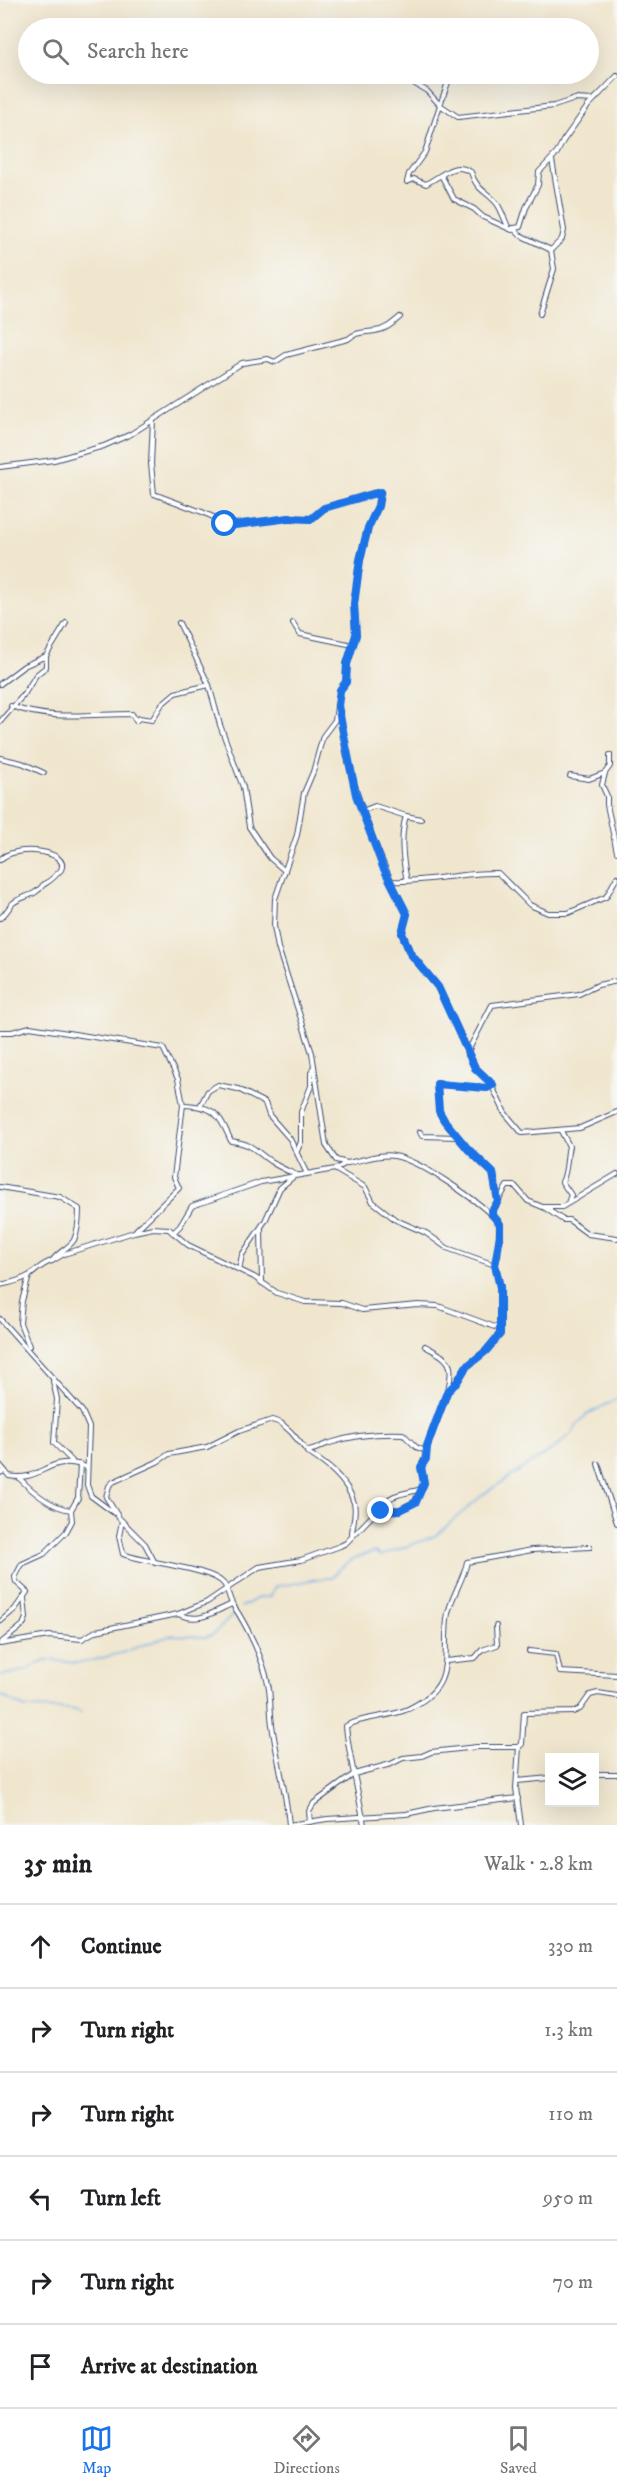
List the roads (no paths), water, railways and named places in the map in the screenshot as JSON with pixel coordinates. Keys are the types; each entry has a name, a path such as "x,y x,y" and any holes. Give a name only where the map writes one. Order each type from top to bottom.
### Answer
{"street":[{"path":"511,228 520,227 523,223 526,208 538,185 538,172 557,153 562,141 617,76"},
{"path":"415,84 458,117 554,106 575,99 593,100 597,97"},
{"path":"447,84 428,144 409,174 407,182 414,179 426,184 457,167 463,167 471,172 482,192 497,204 511,228"},
{"path":"551,250 562,239 564,230 552,159"},
{"path":"441,175 454,199 474,209 483,217 511,228 551,250 554,269 540,314"},
{"path":"0,468 54,460 104,446 131,434 242,363 268,359 275,362 286,355 348,339 354,334 381,329 400,317"},
{"path":"153,420 151,464 154,494 231,525 289,518 311,519 324,508 380,492 378,506 368,528 360,560 354,604 356,635 347,664 346,682 340,690 335,720 323,735 314,772 304,793 297,835 275,899 274,926 278,948 301,1014 314,1065 326,1145 336,1160 347,1163"},
{"path":"0,722 11,706 25,693 36,675 46,667 46,656 66,623"},
{"path":"179,623 209,686 219,725 243,787 249,827 270,858 285,871"},
{"path":"293,623 300,634 353,645"},
{"path":"0,684 24,666 46,656"},
{"path":"11,706 30,714 39,712 57,716 132,714 136,721 138,718 152,720 162,705 175,693 209,686"},
{"path":"338,706 347,758 362,811 390,881 407,914 402,933 410,953 438,987 467,1053 475,1068 493,1085 505,1113 522,1133 580,1128 617,1112"},
{"path":"610,755 610,766 605,773 602,785 607,795 617,852"},
{"path":"0,758 22,763 44,773"},
{"path":"570,776 589,779 605,773"},
{"path":"362,811 375,806 421,819"},
{"path":"406,816 404,857 407,881"},
{"path":"0,860 11,853 34,849 53,855 62,865 60,871 50,882 27,898 13,903 8,912 0,918"},
{"path":"390,881 498,873 530,905 548,913 568,913 606,897 617,877"},
{"path":"467,1053 492,1005 579,994 598,985 617,981"},
{"path":"0,1032 30,1028 43,1029 138,1046 163,1048 178,1079 183,1105 174,1177 179,1188 134,1232"},
{"path":"297,1152 301,1142 301,1112 311,1086 311,1072 314,1065"},
{"path":"493,1085 487,1088 437,1084 439,1111 468,1149 493,1173 498,1201"},
{"path":"200,1106 208,1091 218,1085 238,1089 265,1103 269,1116 290,1139 307,1174"},
{"path":"183,1105 200,1106 218,1115 231,1141 242,1142 258,1149 268,1160 297,1176"},
{"path":"561,1131 569,1146 565,1160 567,1169 562,1182 571,1195 567,1204"},
{"path":"420,1132 422,1136 459,1137"},
{"path":"169,1229 173,1233 192,1206 261,1182 335,1169 347,1163 388,1155 416,1163 491,1213 500,1224 495,1265 500,1287 498,1340 466,1367 457,1382 447,1392"},
{"path":"335,1169 364,1187 374,1202 396,1221 426,1233 447,1248 495,1265"},
{"path":"542,1207 567,1204 617,1174"},
{"path":"238,1270 242,1255 270,1212 280,1188 297,1176"},
{"path":"491,1213 507,1186 514,1186 528,1201 563,1220 569,1220 588,1234 617,1238"},
{"path":"0,1187 60,1197 79,1209 79,1221 73,1241 57,1253 52,1261"},
{"path":"261,1225 262,1283"},
{"path":"0,1285 16,1282 64,1254 134,1232 153,1228 169,1229 188,1245 211,1254 277,1293 306,1302 342,1303 362,1310 418,1305 438,1306 500,1329"},
{"path":"29,1275 22,1301 20,1323 31,1351"},
{"path":"0,1319 31,1351 82,1411 89,1427 87,1485 92,1496 145,1544 155,1563"},
{"path":"374,1514 407,1507 416,1502 422,1489 424,1474 421,1467 426,1459 426,1451 447,1392 450,1367 442,1356 425,1346"},
{"path":"52,1378 57,1398 54,1443 72,1462"},
{"path":"352,1536 354,1503 337,1474 325,1462 307,1452 281,1423 272,1420 239,1431 207,1447 174,1452 112,1483 106,1497 120,1519 119,1536 123,1554 207,1574 224,1584 232,1604 242,1618 267,1678 272,1726 287,1793 290,1825 363,1816 406,1814 434,1808 518,1798"},
{"path":"307,1452 328,1443 358,1436 393,1433 403,1434 416,1447 426,1451"},
{"path":"20,1479 49,1465 72,1462 87,1467"},
{"path":"1,1621 8,1617 27,1592 16,1582 15,1577 22,1564 44,1554 66,1532 72,1521 71,1510 78,1498 80,1464"},
{"path":"598,1464 617,1523"},
{"path":"0,1465 2,1472 20,1479 37,1494 71,1510"},
{"path":"0,1643 49,1636 82,1639 96,1631 178,1614 207,1602 259,1567 301,1560 340,1546 391,1497 398,1493 422,1489"},
{"path":"364,1825 346,1726 356,1720 396,1714 430,1697 439,1687 446,1661 447,1619 467,1562 532,1550 590,1547"},
{"path":"0,1643 23,1625 26,1618 24,1598"},
{"path":"178,1614 200,1619 232,1604"},
{"path":"446,1661 475,1658 482,1650 497,1645 496,1626"},
{"path":"529,1651 556,1654 560,1672 617,1675"},
{"path":"521,1825 517,1781 524,1713 573,1712 580,1709 590,1695 598,1693 617,1696"},
{"path":"310,1822 309,1812 314,1803 354,1774 391,1764 403,1758 422,1756 431,1752 477,1747 519,1747"},
{"path":"599,1774 617,1774"},
{"path":"517,1781 545,1778"}],"waterway":[{"path":"241,1607 258,1598 269,1597 276,1586 332,1578 345,1564 361,1556 374,1552 381,1556 435,1536 485,1493 556,1447 572,1433 586,1415 617,1399"},
{"path":"0,1676 28,1670 50,1660 86,1662 121,1653 172,1635 205,1637 214,1634 234,1614"},
{"path":"0,1695 25,1708 71,1709 81,1712"}]}
